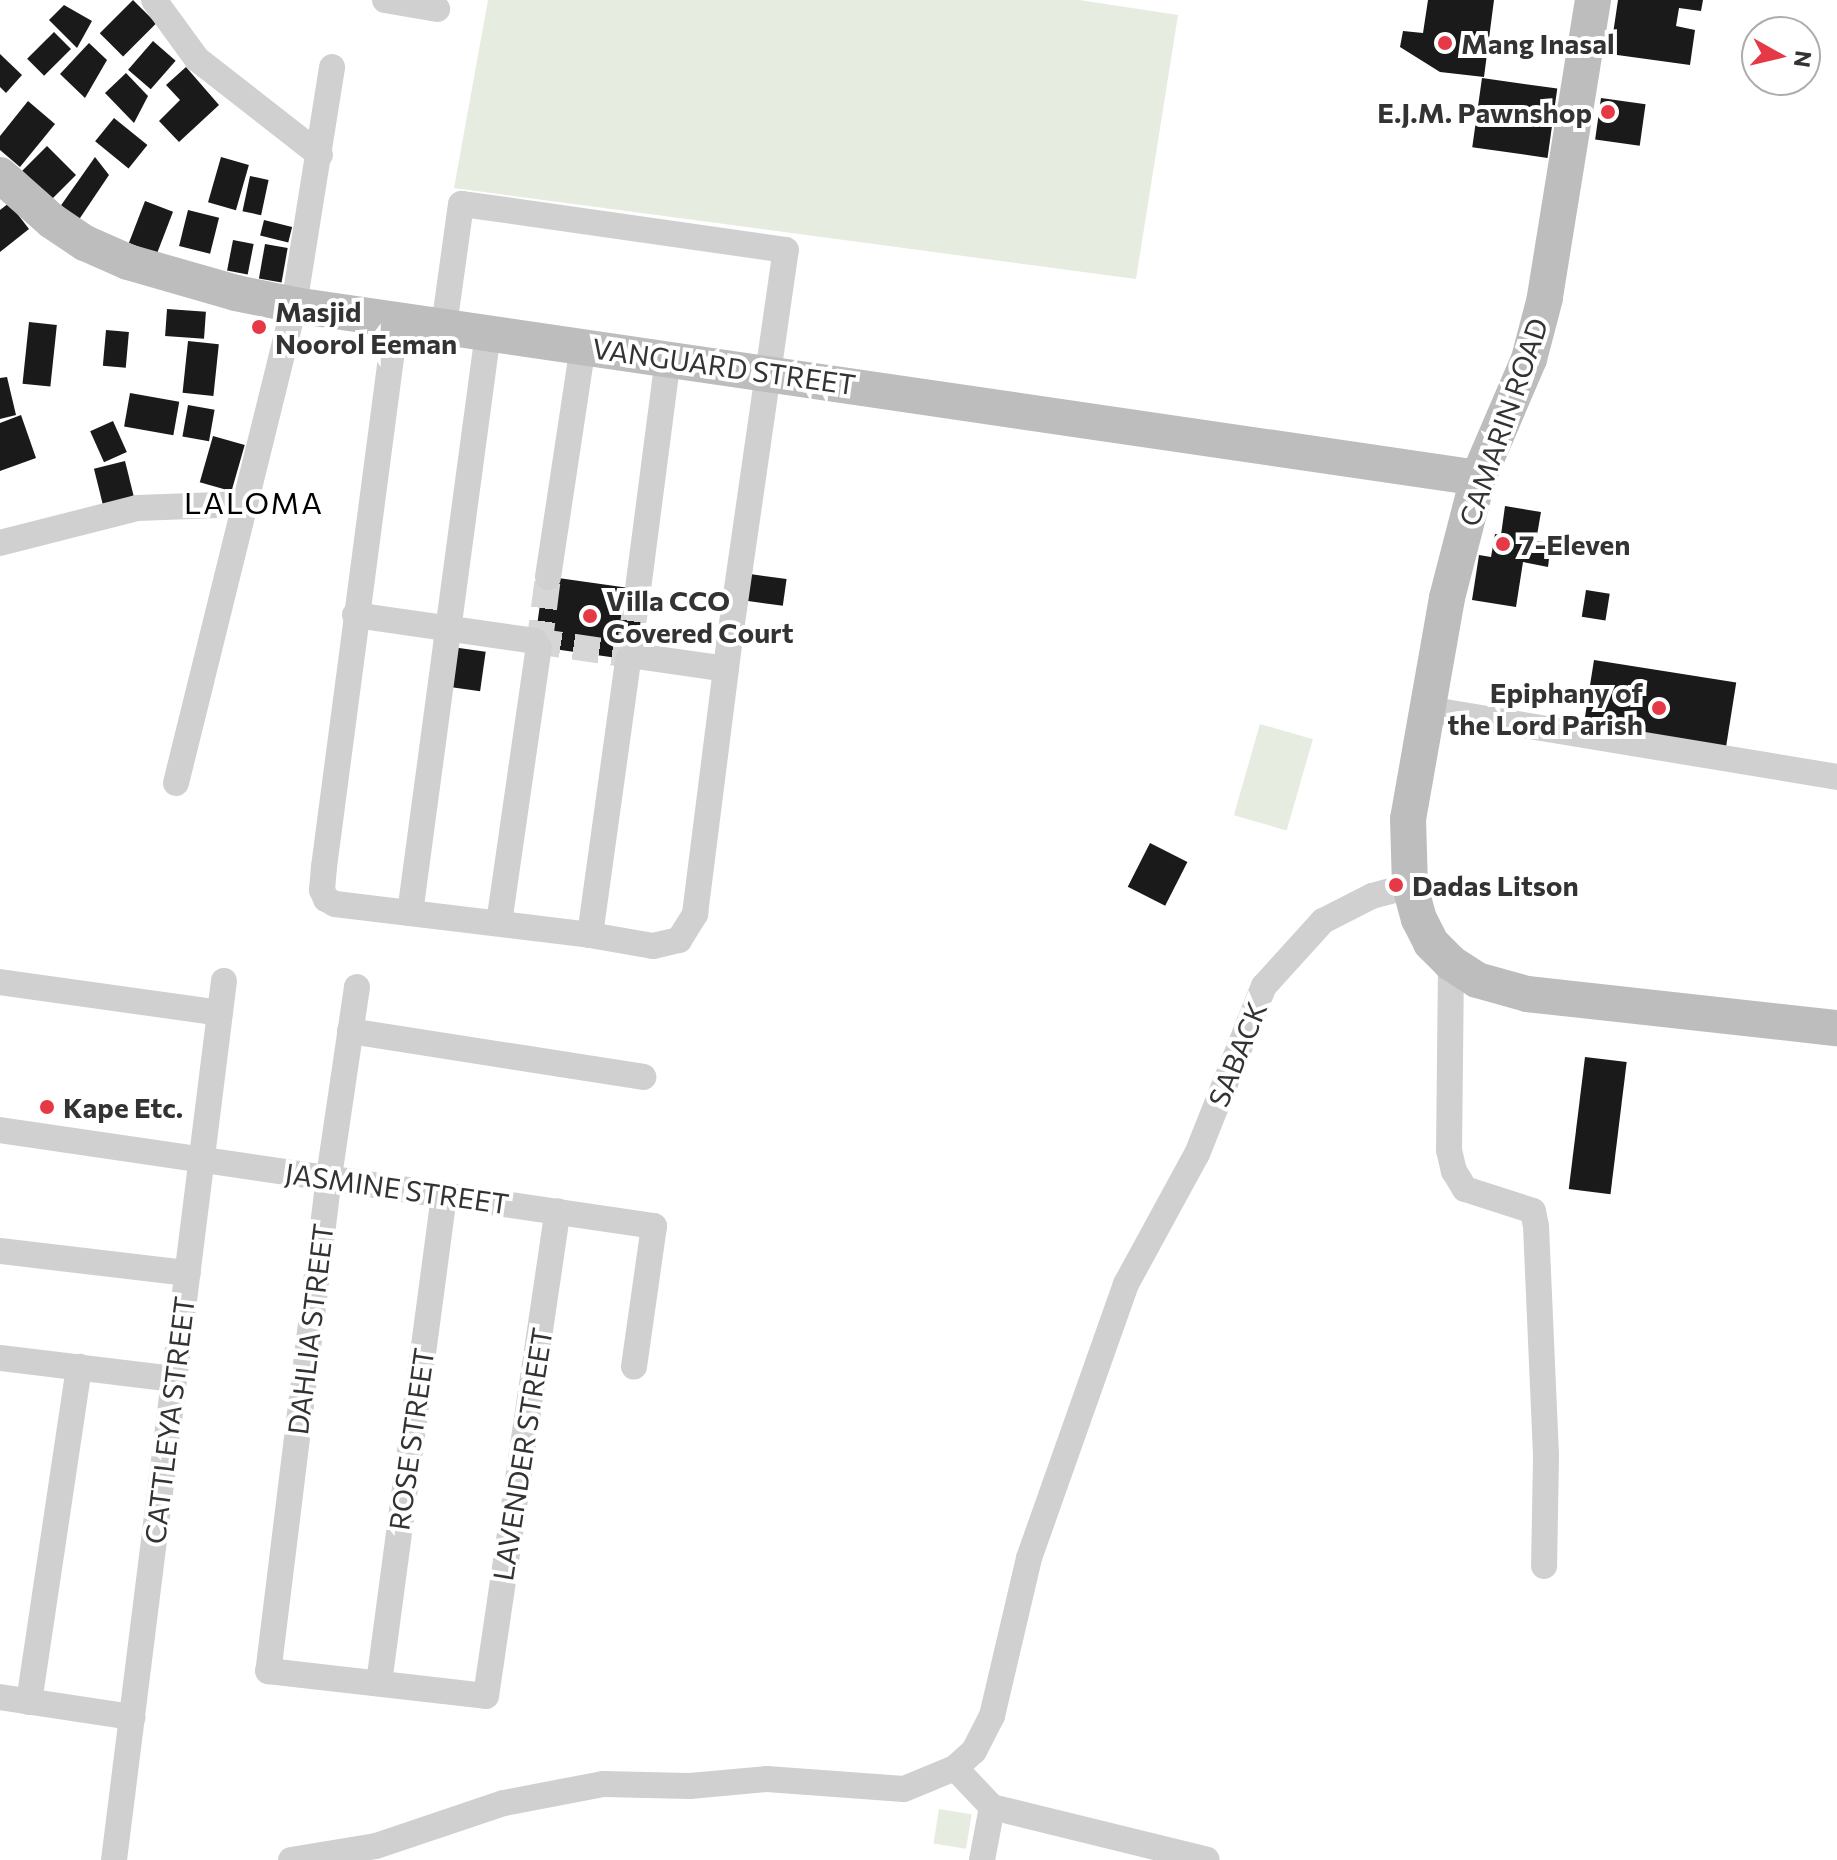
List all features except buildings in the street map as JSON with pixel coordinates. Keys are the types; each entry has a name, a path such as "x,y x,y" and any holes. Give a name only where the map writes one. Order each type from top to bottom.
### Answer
{"street":[{"path":"154,0 197,59 320,155"},
{"path":"385,0 437,9"},
{"name":"CAMARIN ROAD","path":"1593,0 1545,298 1529,359 1478,478 1447,598 1408,819 1406,851 1410,886 1419,919 1431,943 1451,963 1477,980 1527,994 1837,1028"},
{"path":"176,783 294,305 332,67"},
{"name":"VANGUARD STREET","path":"0,175 52,221 85,243 114,256 221,289 294,305 1478,478"},
{"path":"396,320 355,615 322,890 326,899 335,904 590,935 653,946 679,940 695,914 783,248 461,204 444,326"},
{"path":"410,913 488,333"},
{"path":"548,577 583,346"},
{"path":"638,589 668,358"},
{"path":"0,543 137,508 245,504"},
{"path":"355,615 537,644 499,923"},
{"path":"590,935 632,658 726,669"},
{"path":"1427,709 1837,777"},
{"name":"SABACK","path":"955,1768 974,1751 992,1716 1029,1558 1126,1284 1197,1154 1264,986 1323,921 1372,896 1410,886"},
{"path":"1451,963 1449,1150 1454,1171 1465,1189 1533,1211 1536,1226 1546,1456 1544,1566"},
{"name":"CATTLEYA STREET","path":"114,1860 224,981"},
{"path":"0,982 220,1013"},
{"name":"DAHLIA STREET","path":"357,987 329,1177 268,1671 379,1683"},
{"path":"350,1031 643,1077"},
{"name":"JASMINE STREET","path":"0,1130 654,1226 634,1367"},
{"name":"ROSE STREET","path":"379,1683 444,1194"},
{"name":"LAVENDER STREET","path":"379,1683 486,1696 558,1211"},
{"path":"0,1251 188,1273"},
{"path":"0,1358 174,1379"},
{"path":"29,1702 79,1367"},
{"path":"0,1697 132,1717"},
{"path":"291,1860 376,1846 504,1803 603,1784 690,1786 767,1779 904,1789 955,1768 992,1807 1207,1860"},
{"path":"982,1860 992,1807"}],"shaded area":[{"path":"488,0 1079,0 1178,15 1136,279 454,188"},
{"path":"1260,724 1313,739 1287,830 1234,815"},
{"path":"939,1809 972,1814 966,1849 934,1844"}],"tunnel":[{"path":"539,647 548,577"},
{"path":"628,660 638,589"},
{"path":"535,641 636,656"}],"place":[{"name":"Mang Inasal","path":"1445,43"},
{"name":"E.J.M. Pawnshop","path":"1608,112"},
{"name":"Masjid Noorol Eeman","path":"259,327"},
{"name":"7-Eleven","path":"1503,544"},
{"name":"Villa CCO Covered Court","path":"590,616"},
{"name":"Epiphany of the Lord Parish","path":"1659,708"},
{"name":"Dadas Litson","path":"1396,885"},
{"name":"Kape Etc.","path":"47,1107"}],"district":[{"name":"LALOMA","path":"254,502"}]}
